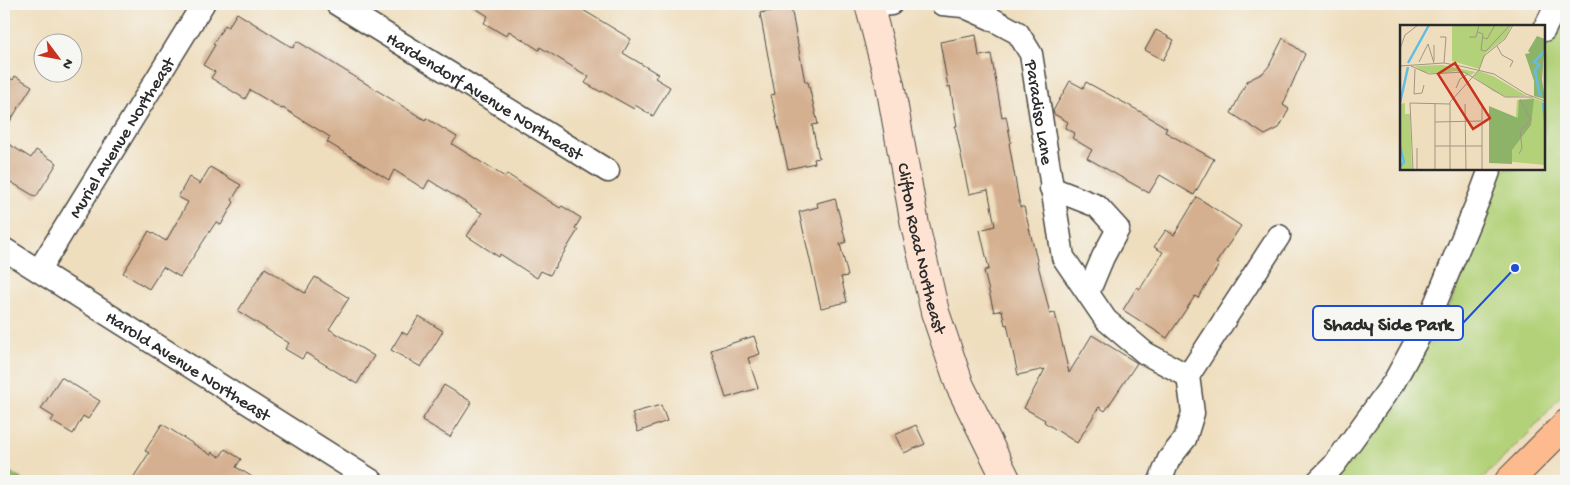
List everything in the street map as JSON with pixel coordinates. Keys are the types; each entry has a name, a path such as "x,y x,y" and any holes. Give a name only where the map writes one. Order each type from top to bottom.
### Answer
{"highway":[{"path":"1509,481 1566,424"}],"street":[{"name":"Muriel Avenue Northeast","path":"39,270 203,4"},
{"name":"Hardendorf Avenue Northeast","path":"337,4 608,171"},
{"name":"Clifton Road Northeast","path":"877,4 915,225 935,312 960,386 1007,481"},
{"path":"1545,28 1558,4"},
{"name":"Paradiso Lane","path":"957,5 992,19 1018,33 1031,54 1063,257 1106,320 1145,354 1188,376"},
{"path":"1318,481 1334,466 1394,382 1431,314 1490,170"},
{"path":"1052,188 1097,206 1118,229 1103,257 1088,293"},
{"path":"1160,481 1169,459 1185,439 1193,413 1188,376 1279,236"},
{"name":"Harold Avenue Northeast","path":"4,249 372,481"}],"green space":[{"path":"1564,4 1566,4 1566,390 1532,430 1480,481 1330,481 1395,398 1450,305 1479,232 1500,170 1545,170 1545,46"},
{"path":"4,468 24,481 4,481"}],"building":[{"path":"469,4 586,4 583,10 631,39 623,53 658,74 655,78 670,87 653,116 635,105 634,109 585,83 589,77 540,47 539,50 509,31 506,36 484,23 488,16"},
{"path":"791,7 805,82 808,82 818,124 812,125 819,158 814,159 815,163 788,169 771,95 775,94 760,13"},
{"path":"237,13 293,48 297,41 425,120 426,118 457,137 452,144 505,177 507,174 560,208 562,206 581,218 575,228 578,230 550,275 541,271 537,278 500,254 499,257 467,236 482,213 429,180 424,189 394,170 389,180 327,142 330,137 283,108 250,90 245,99 211,78 215,72 203,65 225,25 228,27"},
{"path":"1156,30 1174,40 1163,60 1145,50"},
{"path":"976,35 979,56 991,54 1002,117 1006,116 1011,142 1009,143 1020,207 1024,207 1050,314 1055,313 1069,373 1092,335 1137,363 1105,411 1099,407 1077,443 1044,422 1045,420 1024,408 1045,369 1018,375 1007,324 1005,325 1002,310 994,312 984,271 989,269 980,230 995,226 988,190 969,194 955,126 957,126 950,86 948,87 940,42"},
{"path":"1283,38 1305,54 1283,105 1289,109 1279,128 1265,135 1231,113 1247,81 1263,73 1269,66"},
{"path":"4,75 13,80 15,76 32,86 4,131"},
{"path":"1070,81 1083,88 1086,82 1141,112 1167,128 1165,132 1214,159 1194,195 1160,175 1149,193 1087,158 1092,150 1072,138 1075,133 1065,128 1068,122 1054,114 1053,111"},
{"path":"4,141 31,158 36,150 57,163 36,197 4,178"},
{"path":"210,167 241,185 221,225 216,222 180,277 163,267 149,289 123,273 149,231 166,241 188,202 178,197 189,177 200,184"},
{"path":"1197,197 1241,226 1216,263 1219,265 1198,298 1195,296 1167,338 1123,310 1137,287 1140,289 1163,252 1154,247 1166,230 1174,235"},
{"path":"835,198 846,242 840,244 848,276 841,277 847,302 821,308 799,212 818,207 817,203"},
{"path":"265,268 305,293 315,277 349,298 329,329 374,356 357,384 306,353 302,359 285,349 289,343 238,311"},
{"path":"419,316 443,331 421,367 391,350 402,332 407,335"},
{"path":"754,336 760,354 748,358 758,388 726,398 711,350"},
{"path":"61,377 100,401 88,419 83,416 73,434 51,421 54,417 41,409"},
{"path":"444,385 472,402 450,437 422,420"},
{"path":"661,405 667,421 638,432 632,413"},
{"path":"162,424 211,455 212,452 220,457 225,449 241,459 236,467 259,481 131,481 149,453 145,451"},
{"path":"916,425 925,444 904,453 895,435"}],"place":[{"name":"Shady Side Park","path":"1515,268"}]}
